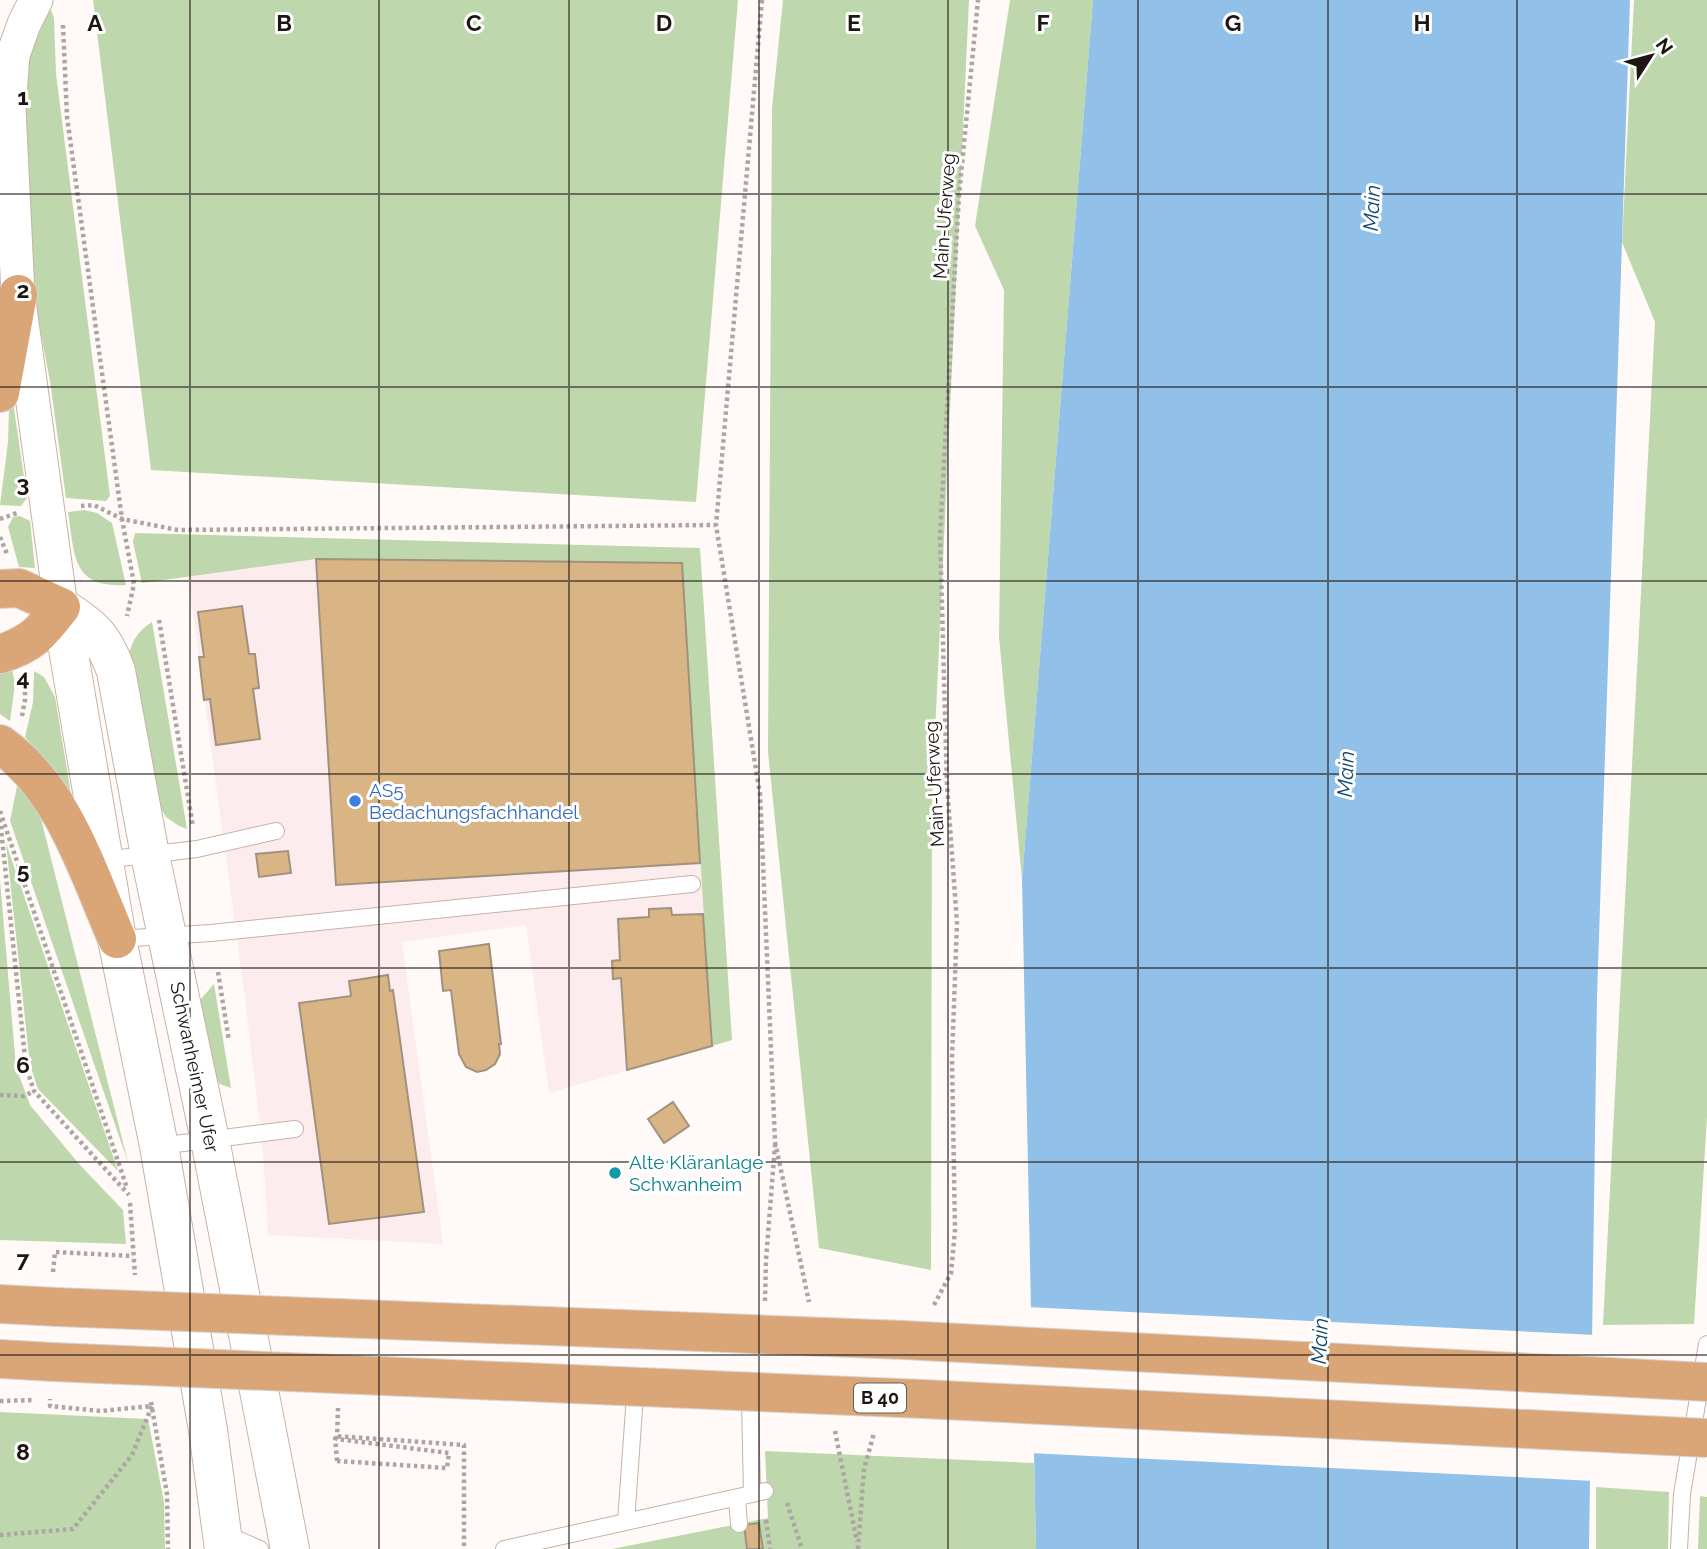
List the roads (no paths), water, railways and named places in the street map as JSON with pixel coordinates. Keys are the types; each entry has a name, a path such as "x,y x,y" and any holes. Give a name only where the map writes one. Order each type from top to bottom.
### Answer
{"highway":[{"path":"0,393 18,293"},
{"path":"0,589 19,588 61,607 41,634 23,646 12,666"},
{"path":"10,732 26,766 74,839 117,939"},
{"path":"0,1304 55,1292 903,1340 1707,1381"},
{"name":"B 40","path":"0,1359 52,1386 923,1399 1707,1438"}],"main road":[{"name":"Schwanheimer Ufer","path":"61,607 91,627 107,646 116,671 150,855 210,1140 290,1549"},
{"path":"61,607 117,939 159,1146 208,1430 223,1541"}],"street":[{"path":"36,0 13,55 9,108 18,293 61,607"}],"lane":[{"path":"104,860 197,849 276,831"},
{"path":"117,939 224,932 692,884"},
{"path":"159,1146 295,1129"},
{"path":"1679,1549 1682,1493 1707,1344"},
{"path":"626,1522 635,1395 750,1401 751,1494 739,1524"},
{"path":"504,1549 751,1494"},
{"path":"223,1541 260,1549"}],"water":[{"name":"Main","path":"1093,0 1630,0 1597,997 1589,1549 1036,1549 1022,880"}],"place":[{"name":"AS5 Bedachungsfachhandel","path":"355,801"},
{"name":"Alte Kläranlage Schwanheim","path":"615,1173"}]}
